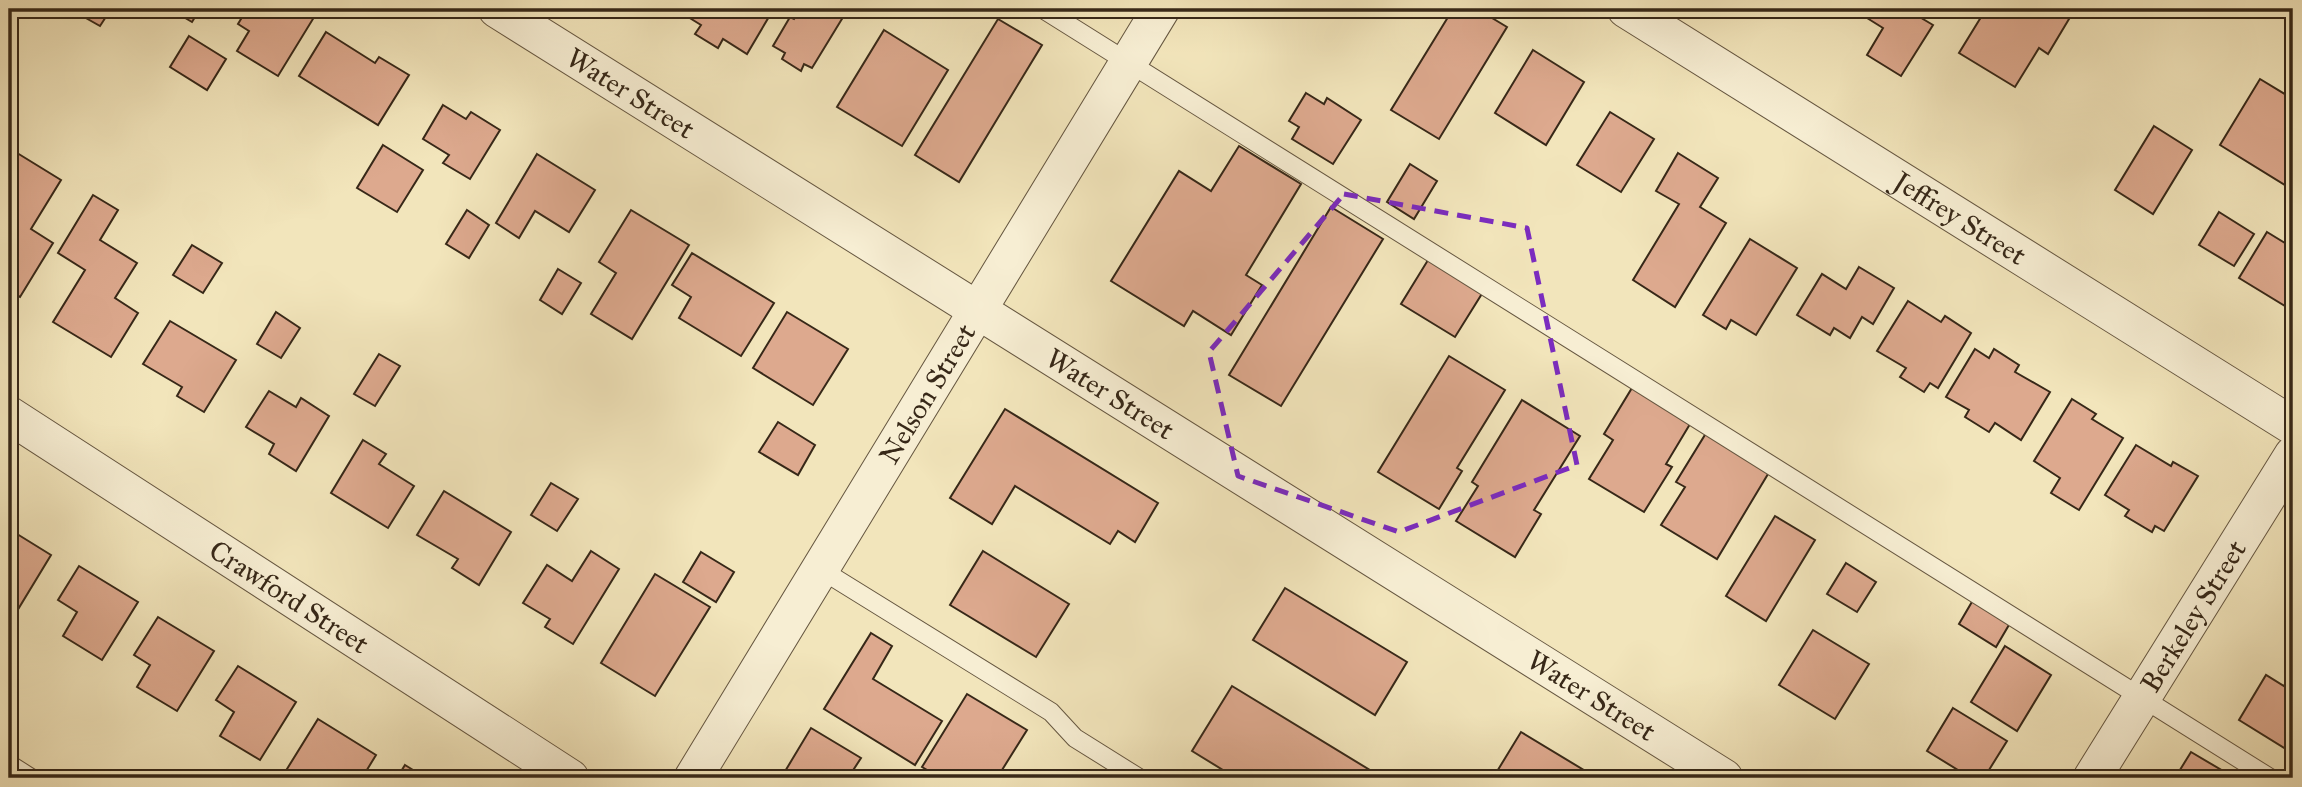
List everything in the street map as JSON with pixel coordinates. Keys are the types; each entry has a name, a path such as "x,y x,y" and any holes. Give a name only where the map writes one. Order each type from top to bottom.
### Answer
{"street":[{"name":"Water Street","path":"497,9 1724,778"},
{"name":"Nelson Street","path":"693,778 1161,9"},
{"name":"Jeffrey Street","path":"1626,9 2293,426"},
{"name":"Crawford Street","path":"9,415 570,778"},
{"name":"Berkeley Street","path":"2092,778 2293,455"}],"lane":[{"path":"1043,9 2270,778"},
{"path":"820,569 1051,712 1074,738 1139,778"},
{"path":"9,764 31,778"}],"highlighted area":[{"path":"1344,194 1527,228 1577,465 1399,532 1238,476 1209,352"}],"building":[{"path":"80,9 111,9 100,26 77,13"},
{"path":"170,9 200,9 192,22"},
{"path":"247,9 306,9 316,14 278,76 237,51 249,31 238,24"},
{"path":"682,9 760,9 770,15 747,54 723,39 718,48 695,34 701,25 680,12"},
{"path":"800,9 848,9 812,68 804,64 801,71 782,59 785,53 773,46 790,17 794,19"},
{"path":"1453,9 1477,9 1507,27 1439,139 1391,110"},
{"path":"1872,9 1906,9 1933,25 1901,76 1867,55 1883,28 1867,18"},
{"path":"1986,9 2075,9 2048,54 2039,48 2015,87 1959,53"},
{"path":"998,19 1042,45 959,182 915,155"},
{"path":"884,30 948,70 902,146 837,107"},
{"path":"326,32 375,63 379,57 409,75 378,125 299,76"},
{"path":"189,36 226,59 207,90 170,67"},
{"path":"1533,50 1584,82 1546,145 1495,113"},
{"path":"2260,79 2293,99 2293,117 2287,128 2293,132 2293,171 2285,185 2220,145"},
{"path":"1306,93 1324,104 1327,98 1361,120 1333,164 1292,139 1299,127 1289,121"},
{"path":"443,105 466,119 471,112 500,130 470,179 443,163 449,155 423,139"},
{"path":"1610,112 1654,139 1621,192 1577,165"},
{"path":"2154,126 2192,150 2153,214 2115,190"},
{"path":"383,145 423,170 397,212 357,188"},
{"path":"1239,146 1301,184 1246,275 1262,285 1231,335 1193,311 1184,326 1111,281 1179,171 1211,191"},
{"path":"9,148 61,180 31,229 53,243 20,297 9,291"},
{"path":"1678,153 1718,178 1700,207 1726,223 1675,307 1633,280 1679,204 1656,191"},
{"path":"537,154 595,190 569,232 535,211 519,238 496,223"},
{"path":"1410,164 1437,181 1414,219 1387,202"},
{"path":"93,195 118,210 100,240 137,263 115,298 138,313 111,357 53,322 85,270 58,253"},
{"path":"1331,207 1383,239 1281,406 1229,375"},
{"path":"467,210 489,225 469,258 446,244"},
{"path":"631,210 689,245 632,339 591,314 616,273 599,262"},
{"path":"2219,212 2254,234 2234,266 2199,245"},
{"path":"2267,232 2293,248 2293,311 2239,278"},
{"path":"1750,239 1797,268 1756,335 1731,320 1726,329 1703,315"},
{"path":"192,245 222,263 203,293 173,275"},
{"path":"692,253 774,303 741,356 679,318 691,297 672,285"},
{"path":"1428,260 1483,292 1455,337 1401,304"},
{"path":"1859,267 1894,288 1873,324 1862,317 1850,338 1834,328 1830,335 1797,315 1822,274 1846,289"},
{"path":"558,269 581,283 562,314 540,300"},
{"path":"1908,301 1941,322 1945,316 1971,333 1938,388 1930,383 1924,392 1900,377 1906,368 1877,351"},
{"path":"276,312 300,328 281,358 257,344"},
{"path":"787,312 848,349 813,405 753,368"},
{"path":"170,321 236,360 204,412 177,396 182,387 143,364"},
{"path":"1975,349 1989,358 1994,349 2019,365 2015,372 2050,392 2021,440 1995,423 1989,432 1965,417 1969,410 1946,397"},
{"path":"379,354 400,366 375,406 354,394"},
{"path":"1449,356 1505,390 1457,468 1462,471 1439,509 1378,472"},
{"path":"1635,383 1693,419 1666,464 1672,467 1644,512 1589,479 1613,440 1604,434"},
{"path":"269,391 296,407 301,398 329,416 296,471 269,454 274,444 246,427"},
{"path":"2072,399 2096,414 2092,419 2123,438 2079,510 2051,493 2060,478 2034,461"},
{"path":"1522,400 1580,436 1534,510 1541,514 1515,557 1456,521 1478,486 1472,482"},
{"path":"1005,409 1158,503 1135,542 1118,531 1110,544 1015,486 992,524 950,498"},
{"path":"778,422 815,445 798,475 759,452"},
{"path":"1708,430 1771,469 1717,559 1661,525 1685,487 1676,482"},
{"path":"363,440 386,454 379,464 414,486 388,528 331,493"},
{"path":"2136,445 2171,466 2173,462 2198,476 2164,531 2155,526 2152,532 2125,516 2129,510 2105,495"},
{"path":"551,483 578,499 557,531 531,515"},
{"path":"444,491 511,532 479,585 452,568 458,559 417,535"},
{"path":"1775,516 1815,540 1766,621 1726,596"},
{"path":"9,529 51,555 17,611 9,606"},
{"path":"591,551 619,569 573,644 545,627 550,619 523,603 547,565 572,581"},
{"path":"983,551 1069,604 1036,657 950,605"},
{"path":"701,552 734,572 716,602 683,582"},
{"path":"1846,563 1876,582 1857,612 1827,594"},
{"path":"79,566 138,602 102,660 63,636 77,612 58,600"},
{"path":"655,574 710,607 655,696 601,663"},
{"path":"1285,588 1407,662 1375,715 1253,640"},
{"path":"1976,595 2013,618 1996,647 1959,624"},
{"path":"158,617 214,651 177,711 137,687 150,665 134,655"},
{"path":"1813,630 1869,664 1835,719 1779,685"},
{"path":"871,633 892,646 873,679 942,721 915,765 824,709"},
{"path":"2005,646 2051,675 2017,731 1971,702"},
{"path":"238,666 296,702 260,760 220,736 234,712 216,700"},
{"path":"2293,670 2293,737 2286,749 2239,720 2266,675 2284,686"},
{"path":"1232,686 1383,778 1236,778 1192,751"},
{"path":"967,694 1027,730 997,778 941,778 922,767"},
{"path":"1953,708 2007,741 1984,778 1971,778 1927,751"},
{"path":"318,719 376,755 362,778 282,777"},
{"path":"811,728 861,758 852,772 863,778 781,778"},
{"path":"1521,732 1597,778 1493,778"},
{"path":"2191,752 2235,778 2175,778"},
{"path":"405,765 426,778 397,778"}]}
